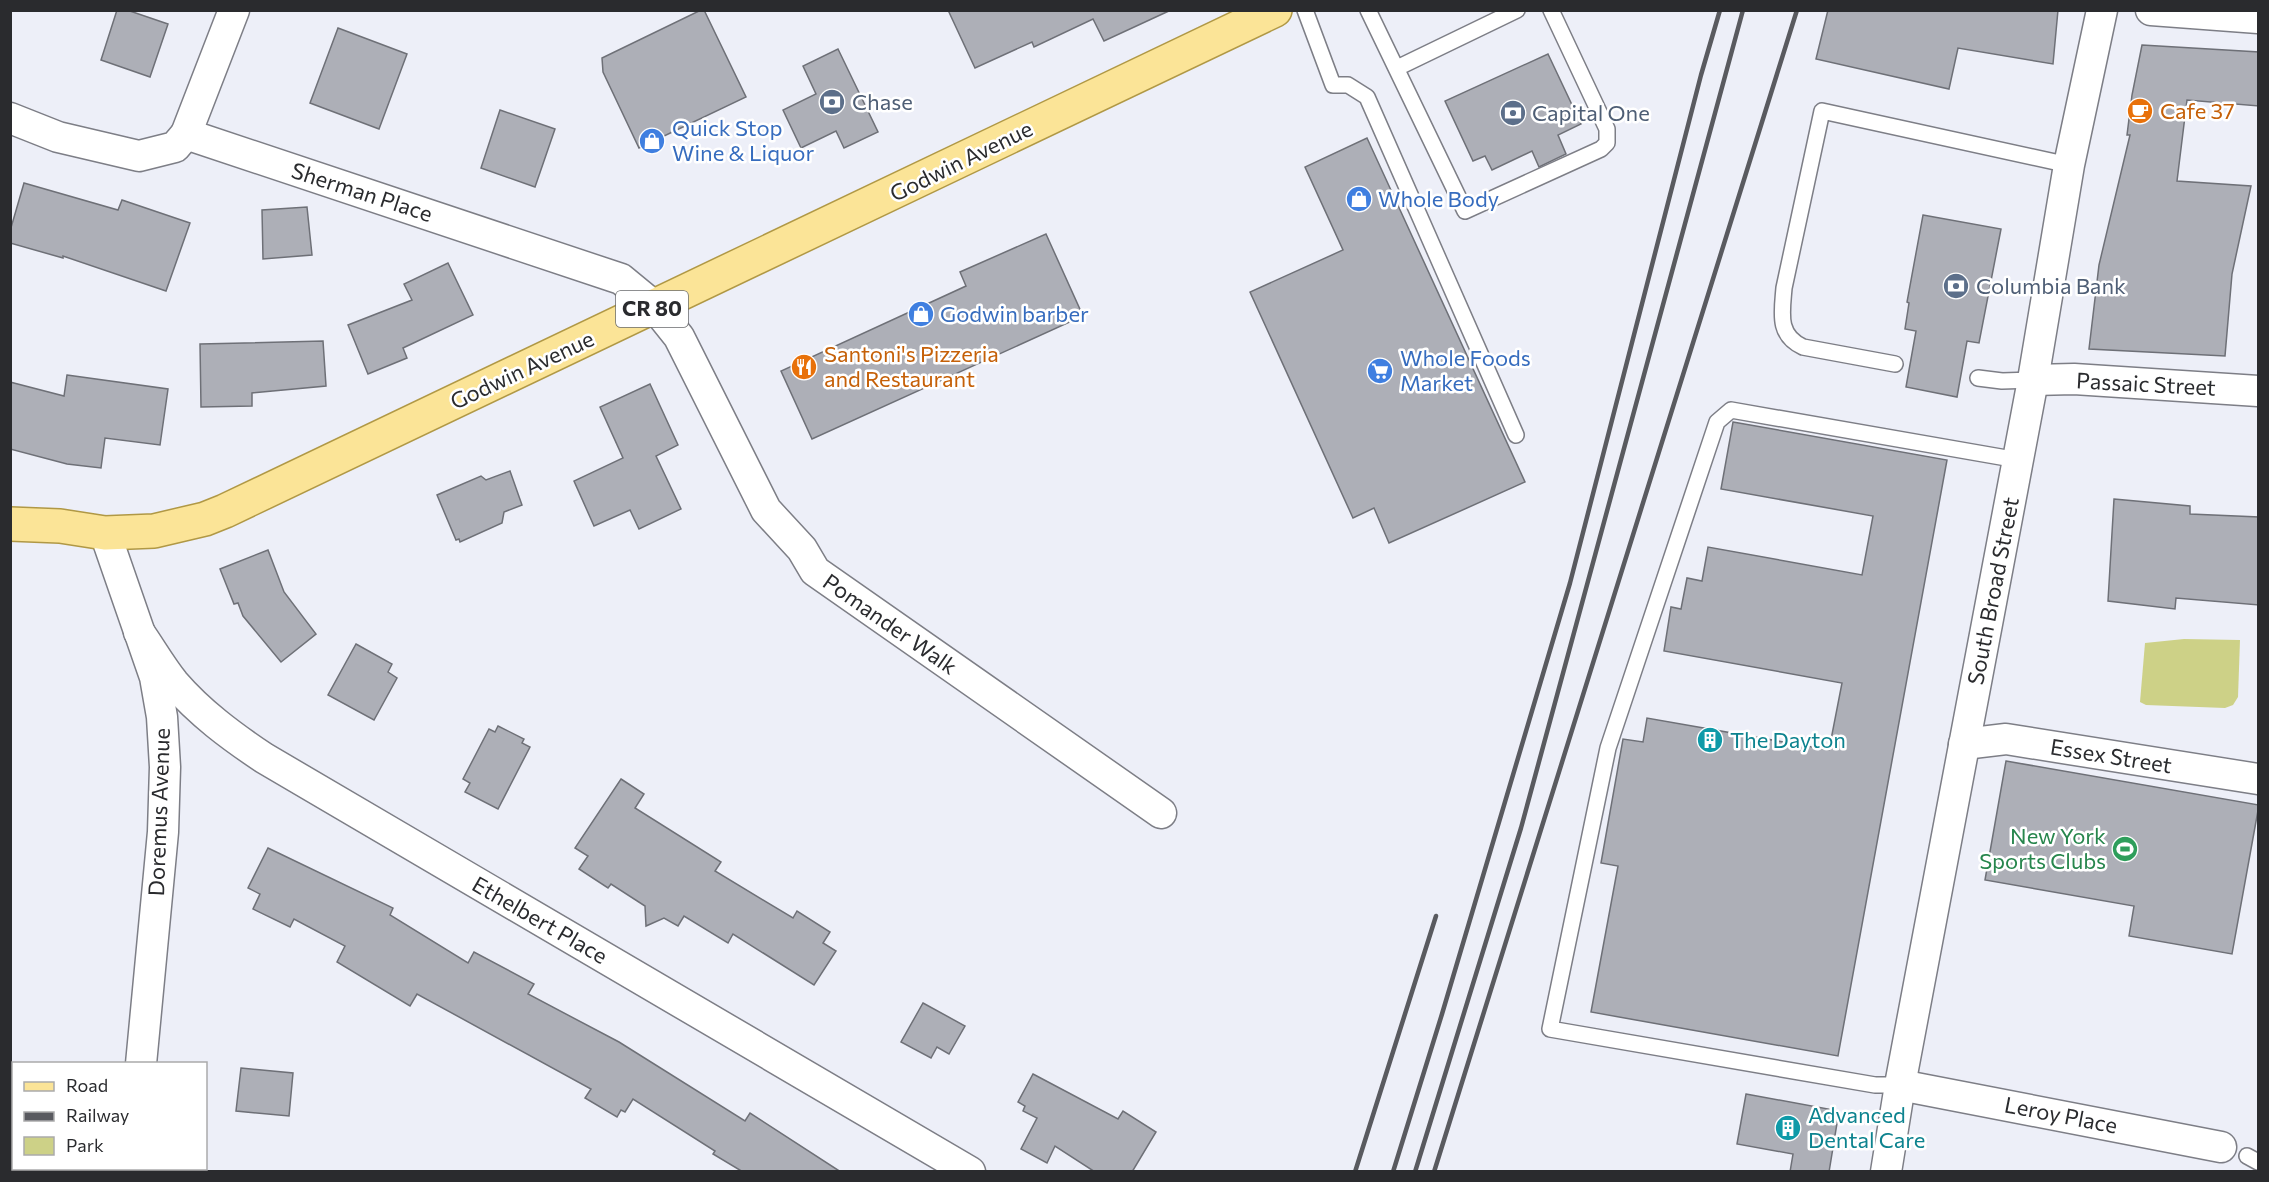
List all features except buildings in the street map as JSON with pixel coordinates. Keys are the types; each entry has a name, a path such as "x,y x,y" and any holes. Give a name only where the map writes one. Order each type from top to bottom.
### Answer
{"main road":[{"name":"Godwin Avenue","path":"10,524 60,526 105,533 154,531 205,519 225,511 1275,10"}],"street":[{"path":"10,118 58,137 139,156 175,147 186,134 234,10"},
{"name":"South Broad Street","path":"1886,1172 1900,1085 2033,380 2069,165 2102,10"},
{"path":"2151,10 2259,18"},
{"name":"Sherman Place","path":"186,134 621,279 655,307"},
{"name":"Pomander Walk","path":"655,307 684,345 766,510 802,549 815,571 1161,813"},
{"name":"Passaic Street","path":"2033,380 2074,379 2259,391"},
{"name":"Doremus Avenue","path":"105,533 155,677 162,717 165,766 163,832 141,1062"},
{"name":"Ethelbert Place","path":"140,632 172,681 224,732 264,758 970,1172"},
{"name":"Essex Street","path":"1964,744 2006,739 2259,779"},
{"name":"Leroy Place","path":"1900,1085 2242,1155"}],"lane":[{"path":"1305,10 1333,85 1348,85 1367,97 1516,435"},
{"path":"1368,10 1465,211 1601,149 1606,143 1607,129 1551,10"},
{"path":"1397,68 1517,10"},
{"path":"1895,364 1803,347 1792,342 1785,333 1782,309 1784,288 1822,111 2069,165"},
{"path":"1978,378 2002,381 2033,380"},
{"path":"1900,1085 1875,1085 1550,1029 1608,748 1717,422 1731,410 2018,460"}],"green space":[{"path":"2184,639 2240,640 2238,697 2233,705 2225,708 2146,705 2140,702 2145,643"}],"railway":[{"path":"1393,1172 1570,583 1701,75 1720,10"},
{"path":"1415,1172 1521,828 1743,10"},
{"path":"1434,1172 1797,10"},
{"path":"1355,1172 1436,916"}],"place":[{"name":"Chase","path":"832,102"},
{"name":"Cafe 37","path":"2140,111"},
{"name":"Capital One","path":"1513,113"},
{"name":"Quick Stop Wine & Liquor","path":"652,141"},
{"name":"Whole Body","path":"1359,199"},
{"name":"Columbia Bank","path":"1956,286"},
{"name":"Godwin barber","path":"921,314"},
{"name":"Santoni's Pizzeria and Restaurant","path":"804,367"},
{"name":"Whole Foods Market","path":"1380,371"},
{"name":"The Dayton","path":"1710,740"},
{"name":"New York Sports Clubs","path":"2125,849"},
{"name":"Advanced Dental Care","path":"1788,1128"}]}
